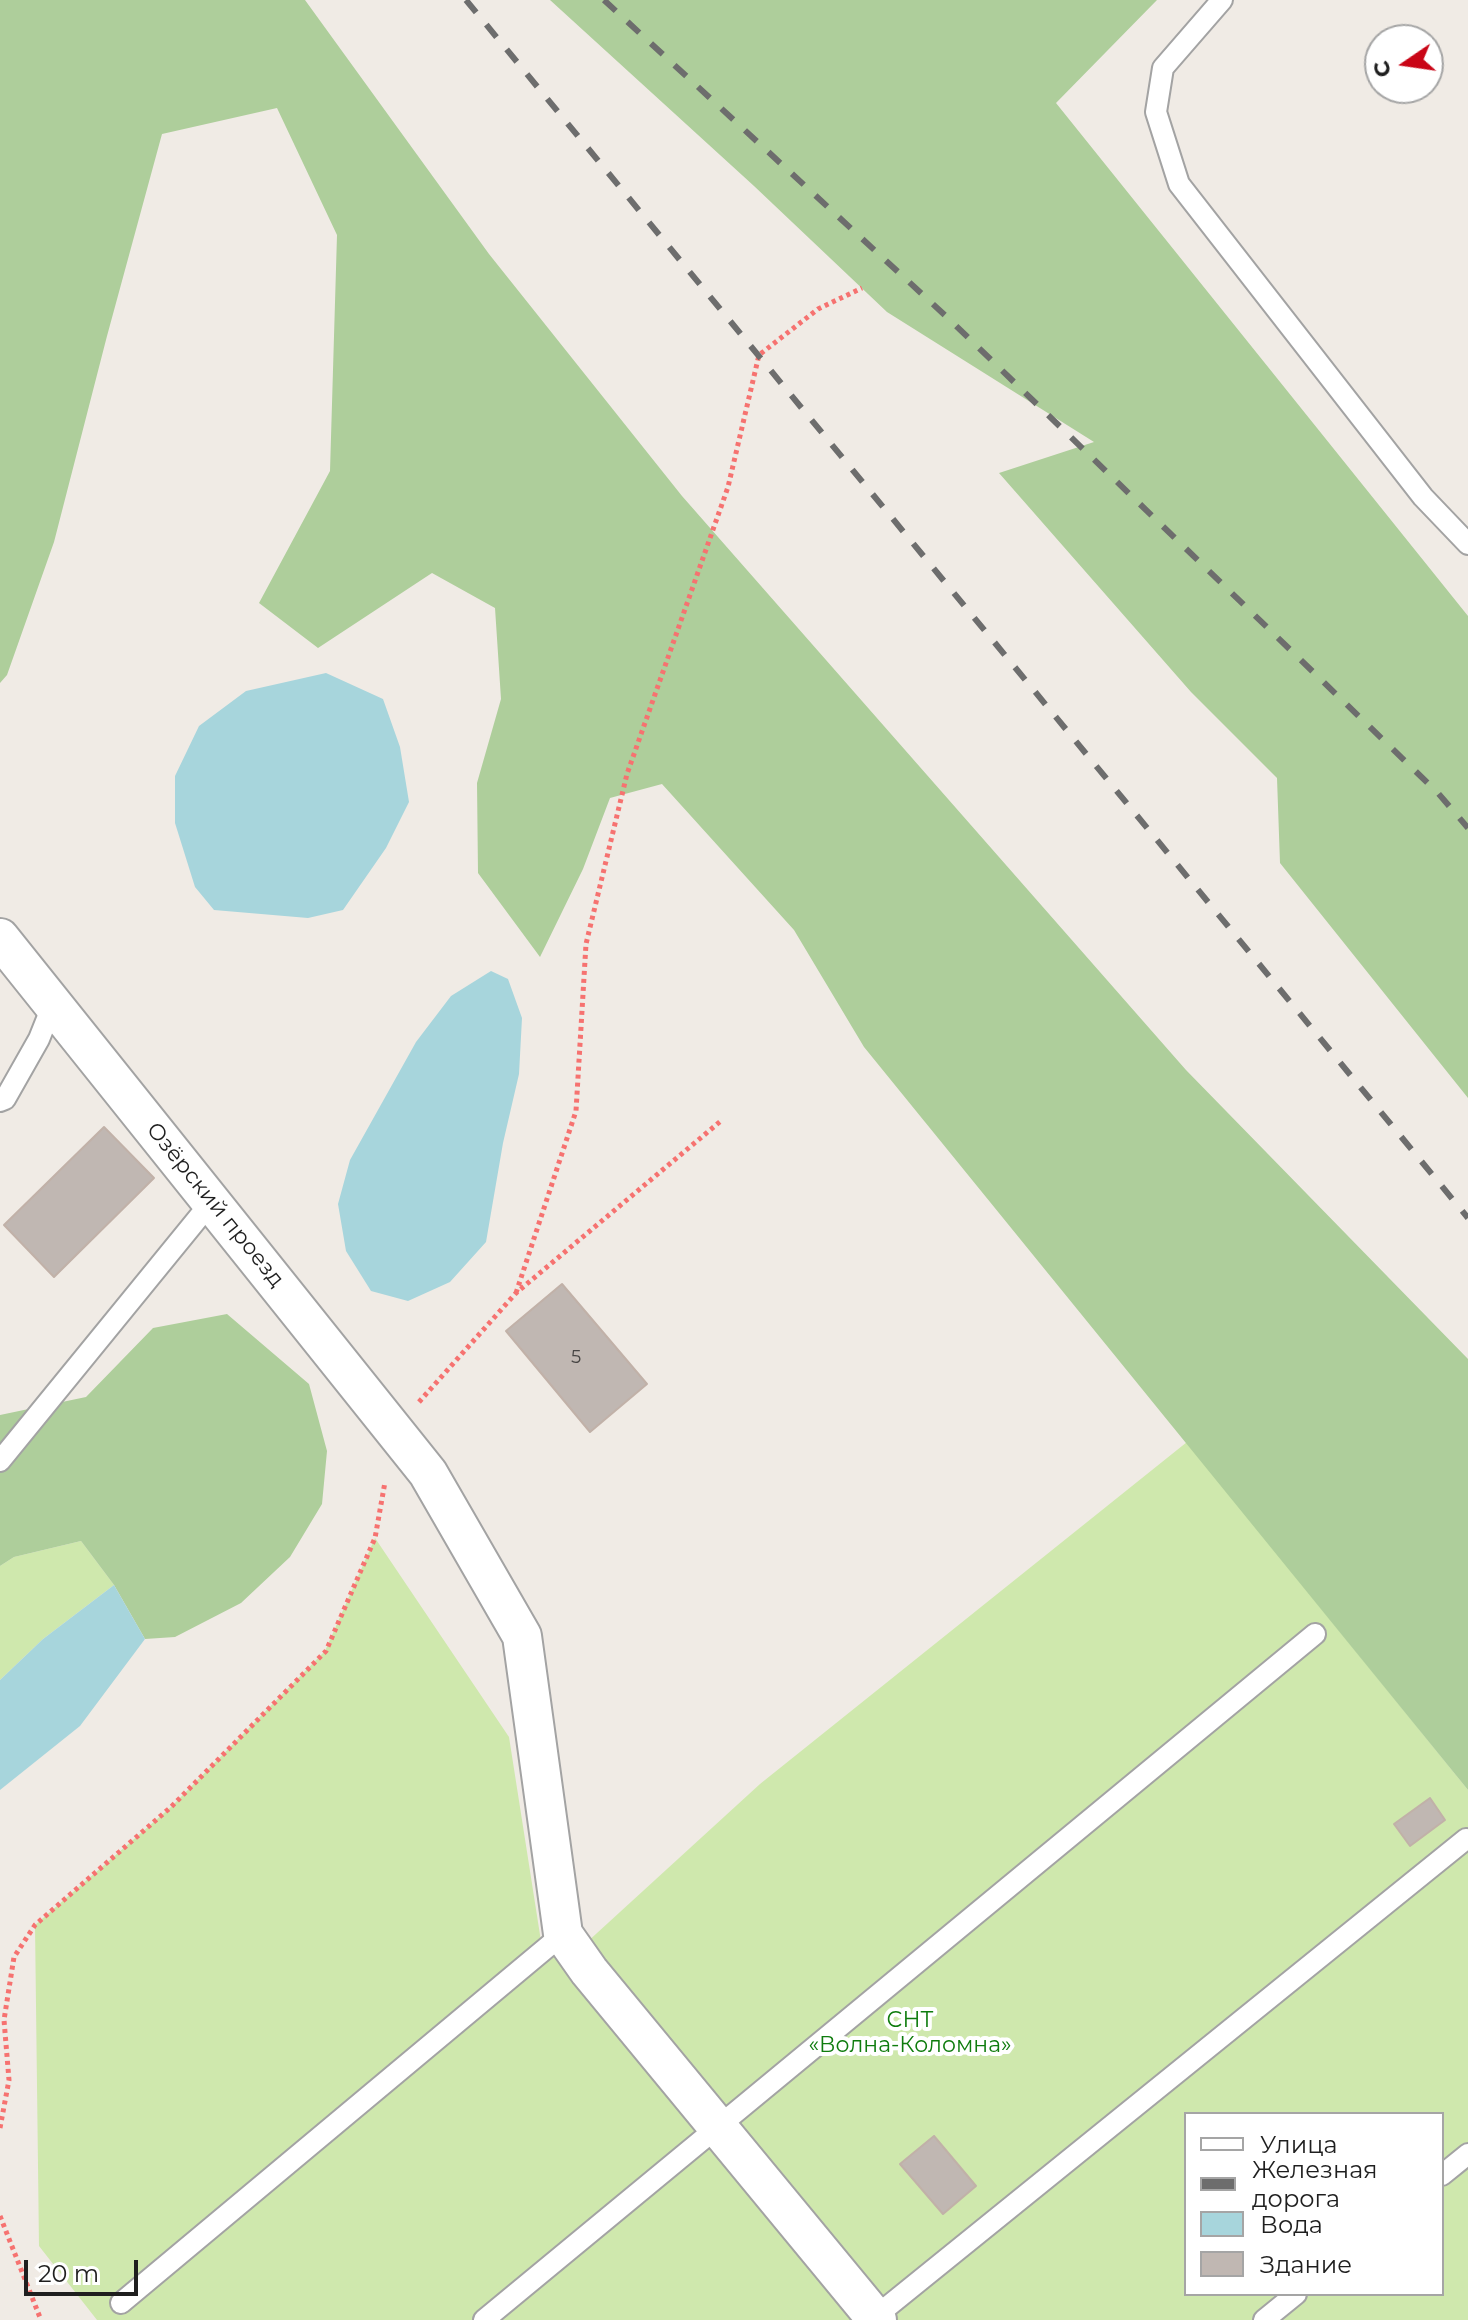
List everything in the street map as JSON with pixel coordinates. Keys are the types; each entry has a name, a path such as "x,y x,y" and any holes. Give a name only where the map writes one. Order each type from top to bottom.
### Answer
{"street":[{"name":"Озёрский проезд","path":"0,938 428,1473 522,1636 563,1934"},
{"path":"563,1934 589,1971 874,2319"}],"lane":[{"path":"1222,0 1163,68 1156,112 1179,184 1423,497 1468,544"},
{"path":"0,1101 5,1099 39,1039 53,1004"},
{"path":"0,1461 212,1201"},
{"path":"484,2320 1315,1634"},
{"path":"874,2319 1466,1839"},
{"path":"121,2303 563,1934"},
{"path":"1444,2173 1468,2154"},
{"path":"1264,2320 1294,2296"}],"path":[{"path":"516,1293 576,1111 586,944 627,774 728,487 759,355 818,309 862,288"},
{"path":"0,2128 9,2080 4,2020 14,1957 35,1925 171,1807 326,1651 375,1538 394,1430 516,1293 722,1120"},
{"path":"0,2216 41,2320"}],"green space":[{"path":"0,0 305,0 489,254 682,496 1186,1070 1468,1359 1468,1790 864,1047 794,930 662,784 610,798 583,869 540,957 478,873 477,783 501,699 495,608 432,573 318,648 259,603 330,471 337,235 277,108 162,134 54,542 7,675 0,683"},
{"path":"550,0 1157,0 1056,103 1468,616 1468,1098 1280,863 1277,778 1191,692 999,473 1094,442 887,312"},
{"path":"227,1314 309,1384 327,1451 322,1504 290,1557 241,1603 175,1637 145,1639 114,1585 81,1541 14,1557 0,1566 0,1415 86,1397 153,1328"},
{"name":"СНТ «Волна-Коломна»","path":"1187,1442 1468,1790 1468,2320 97,2320 39,2246 35,1925 171,1807 325,1651 375,1538 509,1737 543,1954 585,1944 760,1784"},
{"path":"81,1541 114,1585 43,1639 0,1680 0,1566 14,1557"}],"water":[{"path":"326,673 383,699 400,747 409,802 386,848 343,910 308,918 214,910 195,887 175,823 175,776 199,726 246,691"},
{"path":"491,971 508,979 522,1018 519,1074 503,1143 486,1242 450,1282 408,1301 371,1291 346,1251 338,1204 350,1160 416,1042 451,996"},
{"path":"114,1585 145,1639 80,1726 0,1790 0,1680 43,1639"}],"building":[{"path":"104,1127 154,1178 54,1277 4,1225"},
{"path":"562,1284 647,1384 590,1432 506,1331"},
{"path":"1430,1798 1445,1820 1410,1846 1394,1824"},
{"path":"934,2136 976,2186 943,2214 900,2164"}],"railway":[{"path":"466,0 1468,1218"},
{"path":"604,0 949,319 1438,793 1468,828"}]}
